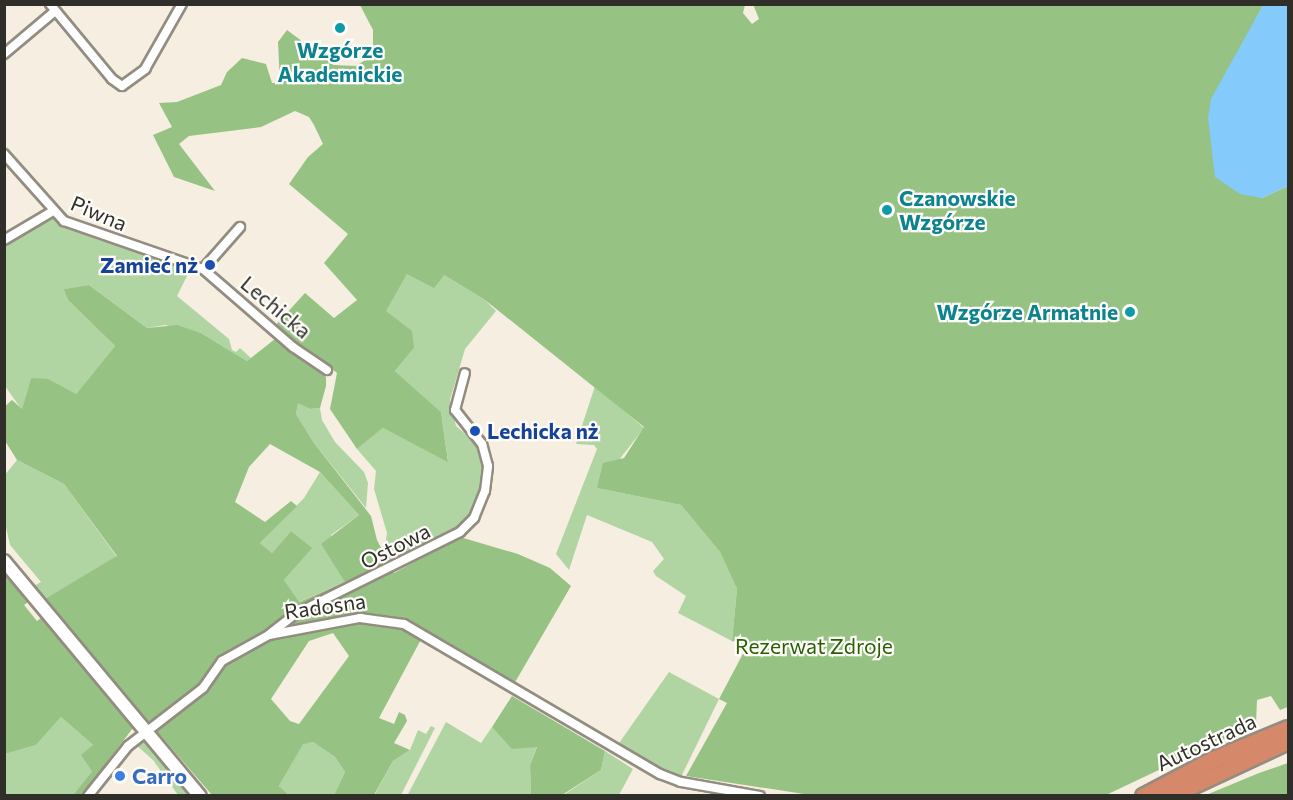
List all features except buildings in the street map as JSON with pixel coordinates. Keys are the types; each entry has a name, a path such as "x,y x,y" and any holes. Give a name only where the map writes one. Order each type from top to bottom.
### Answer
{"highway":[{"name":"Autostrada","path":"1143,795 1286,736"},
{"name":"Autostrada","path":"1170,795 1264,744"}],"main road":[{"path":"4,561 25,589 200,795"}],"street":[{"path":"4,54 52,8 112,80 122,86 145,69 182,4"},
{"name":"Piwna","path":"4,154 53,211 82,230 203,269"},
{"path":"4,240 53,211"},
{"path":"203,269 240,227"},
{"name":"Lechicka","path":"203,269 293,347 327,370"},
{"name":"Ostowa","path":"269,635 295,614 460,532 474,518 485,491 489,472 485,451 455,410 465,373"},
{"name":"Radosna","path":"88,795 128,746 203,688 219,663 269,635 346,619 394,620 660,774 681,782 760,795"}],"green space":[{"name":"Rezerwat Zdroje","path":"753,4 1263,5 1246,38 1262,198 1288,186 1288,707 1280,710 1271,696 1257,700 1256,724 1106,795 817,796 686,776 727,703 719,699 746,648 732,641 737,589 720,552 681,505 597,488 603,463 624,458 644,427 485,300 444,275 434,288 407,274 386,311 412,331 414,348 395,371 441,412 448,462 383,428 357,449 330,409 337,373 274,327 305,293 334,318 357,300 324,263 348,234 289,184 308,157 323,144 309,117 295,111 261,127 189,136 179,144 215,191 174,177 153,135 172,127 159,103 177,102 221,85 227,72 242,58 266,64 272,83 280,83 278,42 287,30 334,65 356,66 368,58 373,48 373,30 360,5 745,5 743,13 752,24 759,19"},
{"path":"54,218 85,234 191,268 177,296 229,339 232,350 236,352 240,348 251,358 247,361 201,333 165,325 147,328 89,285 65,289 68,300 115,346 76,394 31,378 22,410 5,386 4,246"},
{"path":"407,274 444,275 485,300 496,311 465,349 450,400 456,426 477,444 483,456 482,490 476,506 469,519 456,529 389,559 384,552 387,533 374,489 376,471 357,449 383,428 448,461 441,412 395,371 414,348 385,311"},
{"path":"89,285 147,328 177,325 201,333 247,361 275,339 320,371 326,377 326,386 320,408 310,409 298,403 296,414 314,443 371,516 377,540 394,573 460,537 518,554 550,568 571,586 514,684 425,632 379,718 394,724 399,712 405,715 407,721 394,743 410,750 393,761 374,795 334,795 345,772 335,757 313,742 303,744 279,786 289,795 212,795 43,600 117,556 64,484 17,460 5,441 4,407 12,400 22,409 31,378 48,379 76,394 115,346 68,300 64,289","holes":["270,444 320,472 359,515 321,544 345,582 299,602 284,580 312,548 291,531 272,553 260,543 297,506 291,501 265,522 235,502 249,467","333,633 349,656 299,724 290,721 271,699 309,641"]},
{"path":"595,386 644,428 597,488 681,505 720,552 737,589 732,641 678,613 686,596 656,576 653,571 664,559 652,542 587,515 569,570 556,554 597,449 594,445 576,444"},
{"path":"298,402 310,409 320,408 322,420 335,442 364,472 368,483 366,508 314,443 296,414"},
{"path":"17,460 64,484 117,557 43,600 32,587 41,582 10,545 5,523 4,476"},
{"path":"320,472 359,515 331,535 345,582 298,602 284,580 311,548 291,531 272,553 260,543 304,498"},
{"path":"4,573 28,602 24,605 37,621 41,618 133,728 82,795 73,795 92,771 81,755 93,745 61,717 36,745 5,754"},
{"path":"669,672 719,699 680,779 617,746"},
{"path":"512,696 605,751 601,770 562,795 531,795 530,765 537,747 512,749 492,727"},
{"path":"61,717 93,745 92,771 73,795 5,796 5,754 36,745"},
{"path":"446,722 481,743 492,727 504,735 537,746 530,765 531,795 407,796"},
{"path":"431,726 435,728 401,795 374,796 393,761 410,750 418,730 426,734"},
{"path":"144,740 188,795 178,795 153,760 136,745"},
{"path":"313,742 335,757 345,772 334,795 289,795 279,786 303,743"},
{"path":"605,751 633,769 619,795 562,796 601,770"},
{"path":"1288,763 1288,795 1206,795 1259,773"}],"water":[{"path":"1263,5 1288,5 1288,186 1262,198 1240,194 1215,177 1208,118 1211,99"}],"place":[{"name":"Wzgórze Akademickie","path":"340,28"},
{"name":"Czanowskie Wzgórze","path":"887,210"},
{"name":"Zamieć nż","path":"210,265"},
{"name":"Wzgórze Armatnie","path":"1130,312"},
{"name":"Lechicka nż","path":"475,431"},
{"name":"Carro","path":"120,776"}]}
